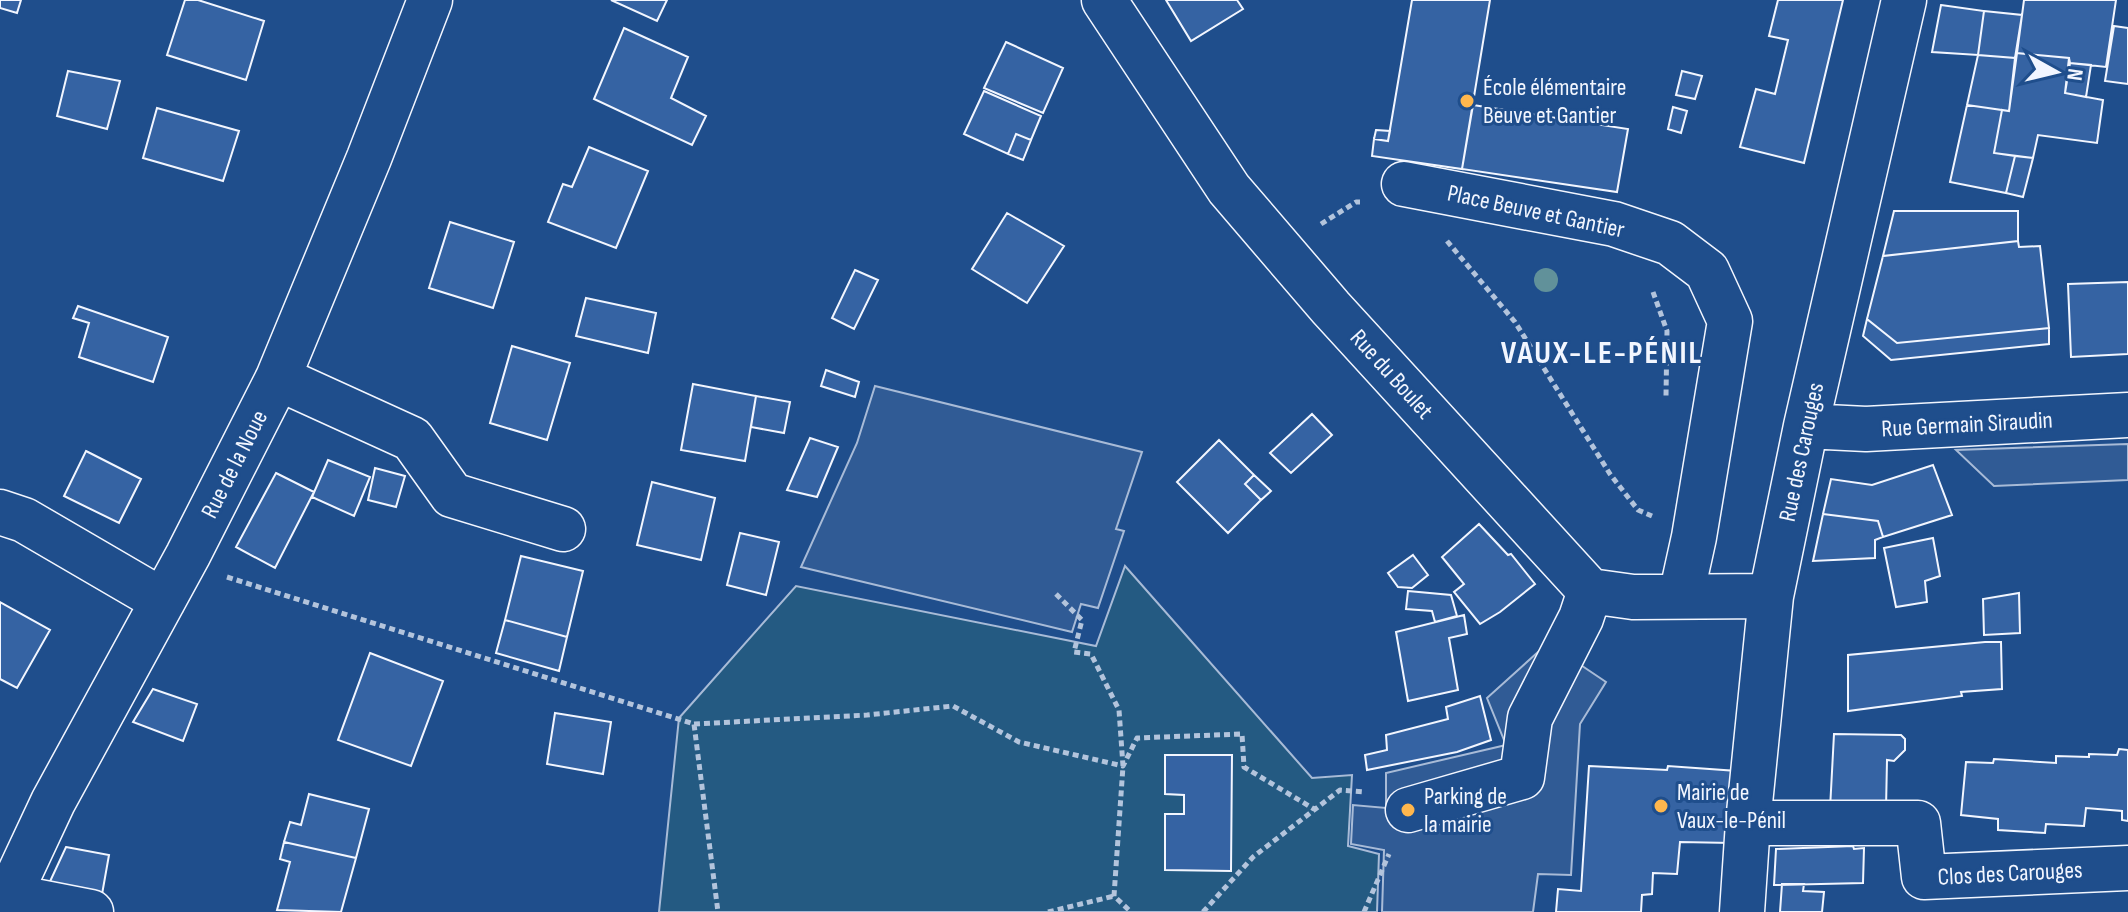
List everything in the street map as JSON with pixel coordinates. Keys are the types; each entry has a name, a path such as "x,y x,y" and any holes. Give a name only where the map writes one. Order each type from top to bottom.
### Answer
{"street":[{"name":"Rue de la Noue","path":"7,904 53,802 188,555 278,378 430,0"},
{"name":"Rue du Boulet","path":"1104,0 1229,189 1590,591"},
{"name":"Rue des Carouges","path":"1742,912 1771,596 1806,426 1904,0"},
{"name":"Place Beuve et Gantier","path":"1386,194 1614,224 1670,243 1707,271 1730,321 1694,537 1681,596"},
{"path":"278,378 412,439 452,495 563,529"},
{"name":"Rue Germain Siraudin","path":"1806,426 1866,429 2128,415"},
{"path":"0,512 24,520 163,601"},
{"path":"1408,810 1522,777 1530,718 1581,618 1590,591 1633,597 1771,596"},
{"name":"Clos des Carouges","path":"1748,823 1918,823 1924,877 2128,868"},
{"path":"7,904 91,912"}],"path":[{"path":"1314,230 1335,213 1356,202 1386,194"},
{"path":"1445,239 1515,322 1610,474 1638,510 1672,523 1694,537"},
{"path":"1649,282 1667,331 1666,408"},
{"path":"188,555 220,575 694,724 867,715 953,706 1019,742 1123,766"},
{"path":"1056,594 1082,620 1074,652 1091,654 1119,710 1123,766 1114,896"},
{"path":"694,724 718,912"},
{"path":"1123,766 1137,738 1242,734 1244,767 1314,809"},
{"path":"1203,912 1253,857 1340,790 1395,795 1408,810 1364,912"},
{"path":"1048,912 1114,896"},
{"path":"1114,896 1131,912"}],"shaded area":[{"path":"875,386 1142,452 1116,529 1124,531 1098,608 1081,604 1072,632 801,567 857,443"},
{"path":"2128,444 2128,480 1994,486 1956,450"},
{"path":"1125,566 1312,778 1352,775 1348,846 1379,854 1377,912 659,912 679,718 796,586 1096,646"},
{"path":"1548,643 1606,682 1580,724 1571,875 1538,874 1533,912 1382,912 1384,850 1351,844 1353,805 1386,808 1386,773 1506,745 1487,698"}],"building":[{"path":"0,0 21,0 17,13 0,8"},
{"path":"185,0 198,0 264,21 246,80 167,55"},
{"path":"611,0 667,0 657,21"},
{"path":"1166,0 1237,0 1243,9 1191,41"},
{"path":"1412,0 1490,0 1462,169 1372,156 1374,139 1388,141"},
{"path":"1778,0 1843,0 1804,163 1740,147 1756,89 1775,94 1788,40 1769,36"},
{"path":"2024,0 2116,0 2106,67 2070,63 2069,58 2017,53"},
{"path":"1941,5 1984,11 1978,55 1932,52"},
{"path":"1984,11 2022,15 2015,58 1978,55"},
{"path":"2114,26 2128,28 2128,84 2105,81"},
{"path":"624,28 688,57 671,98 706,116 692,145 594,99"},
{"path":"1006,42 1063,68 1043,113 984,88"},
{"path":"2017,53 2069,58 2065,93 2103,100 2097,143 2038,135 2033,158 1994,153 2002,110 2009,111"},
{"path":"1978,55 2015,58 2009,111 1967,105"},
{"path":"2070,63 2091,65 2086,97 2065,93"},
{"path":"68,71 120,81 107,129 57,116"},
{"path":"1682,71 1702,76 1695,99 1676,95"},
{"path":"984,91 1041,116 1031,140 1016,134 1008,154 964,134"},
{"path":"1473,105 1628,129 1617,192 1462,169"},
{"path":"1967,105 2002,110 1994,153 2015,156 2006,193 1950,182"},
{"path":"1673,107 1687,111 1681,133 1668,129"},
{"path":"157,108 239,131 223,181 143,158"},
{"path":"1376,130 1390,131 1388,141 1374,139"},
{"path":"1016,134 1031,140 1023,160 1008,154"},
{"path":"589,147 648,171 616,248 548,222 563,184 572,187"},
{"path":"2015,156 2033,158 2023,197 2006,193"},
{"path":"1894,211 2018,211 2018,241 1883,256"},
{"path":"1007,213 1064,246 1027,303 972,269"},
{"path":"450,222 514,242 493,308 429,288"},
{"path":"2018,241 2019,247 2040,246 2049,328 1897,343 1867,319 1883,256"},
{"path":"855,270 878,280 854,329 832,318"},
{"path":"2128,282 2128,354 2071,357 2068,284"},
{"path":"586,298 656,313 648,353 576,336"},
{"path":"78,306 168,337 153,382 79,357 89,323 73,318"},
{"path":"1867,319 1897,343 2049,328 2049,344 1891,360 1863,336"},
{"path":"512,346 570,363 547,440 490,423"},
{"path":"826,370 859,382 855,397 821,386"},
{"path":"693,384 756,396 745,461 681,450"},
{"path":"756,396 790,402 784,433 751,427"},
{"path":"1312,414 1332,435 1291,473 1270,453"},
{"path":"810,438 838,447 817,497 787,490"},
{"path":"1219,440 1254,475 1245,484 1261,500 1228,533 1177,482"},
{"path":"86,451 141,479 119,523 64,496"},
{"path":"328,460 370,477 354,516 312,497"},
{"path":"1933,465 1952,515 1883,537 1878,521 1823,514 1831,479 1872,485"},
{"path":"375,468 405,476 396,507 368,500"},
{"path":"276,473 314,492 275,568 236,547"},
{"path":"1254,475 1271,491 1261,500 1245,484"},
{"path":"652,482 715,498 701,560 637,545"},
{"path":"1823,514 1878,521 1883,537 1875,540 1875,558 1813,561"},
{"path":"1479,524 1508,555 1511,554 1535,584 1480,624 1454,592 1464,584 1442,557"},
{"path":"740,533 779,542 766,595 727,585"},
{"path":"1933,538 1940,576 1925,581 1927,602 1896,607 1884,548"},
{"path":"1413,555 1428,575 1412,588 1398,587 1388,573"},
{"path":"521,556 583,571 567,637 505,620"},
{"path":"1408,591 1451,595 1457,616 1435,622 1432,611 1406,609"},
{"path":"2019,593 2020,633 1984,635 1983,599"},
{"path":"0,602 50,630 17,688 0,679"},
{"path":"1464,615 1467,634 1449,638 1458,690 1408,701 1396,632"},
{"path":"505,620 567,637 559,671 496,653"},
{"path":"2001,642 2002,689 1961,692 1962,696 1848,711 1848,655"},
{"path":"370,653 443,681 411,766 338,740"},
{"path":"153,689 197,704 183,741 133,722"},
{"path":"1480,696 1491,740 1457,752 1367,770 1365,755 1387,750 1386,735 1448,719 1446,707"},
{"path":"555,713 611,722 603,774 547,764"},
{"path":"1834,734 1901,735 1905,739 1905,750 1894,761 1887,760 1886,809 1830,809"},
{"path":"2119,749 2128,750 2128,821 2122,820 2122,811 2086,808 2084,826 2046,824 2045,833 1998,830 1998,819 1961,815 1966,762 1993,763 1994,759 2056,763 2056,756 2117,755"},
{"path":"1165,755 1232,755 1231,871 1165,870 1165,814 1184,814 1184,795 1165,794"},
{"name":"Mairie de Vaux-le-Pénil","path":"1589,766 1667,770 1668,766 1737,771 1732,843 1680,842 1677,874 1653,873 1652,894 1642,895 1641,912 1556,912 1558,889 1581,891"},
{"path":"309,794 369,809 356,858 284,842 290,822 301,825"},
{"path":"284,842 356,858 341,912 277,910 290,862 280,859"},
{"path":"1853,846 1854,849 1864,848 1863,883 1774,885 1776,849"},
{"path":"66,847 109,855 101,900 46,890"},
{"path":"1782,884 1804,884 1803,891 1824,892 1822,912 1780,912"}],"place":[{"name":"École élémentaire Beuve et Gantier","path":"1467,101"},
{"name":"Mairie de Vaux-le-Pénil","path":"1661,806"},
{"name":"Parking de la mairie","path":"1408,810"}],"district":[{"name":"VAUX-LE-PÉNIL","path":"1602,352"}]}
